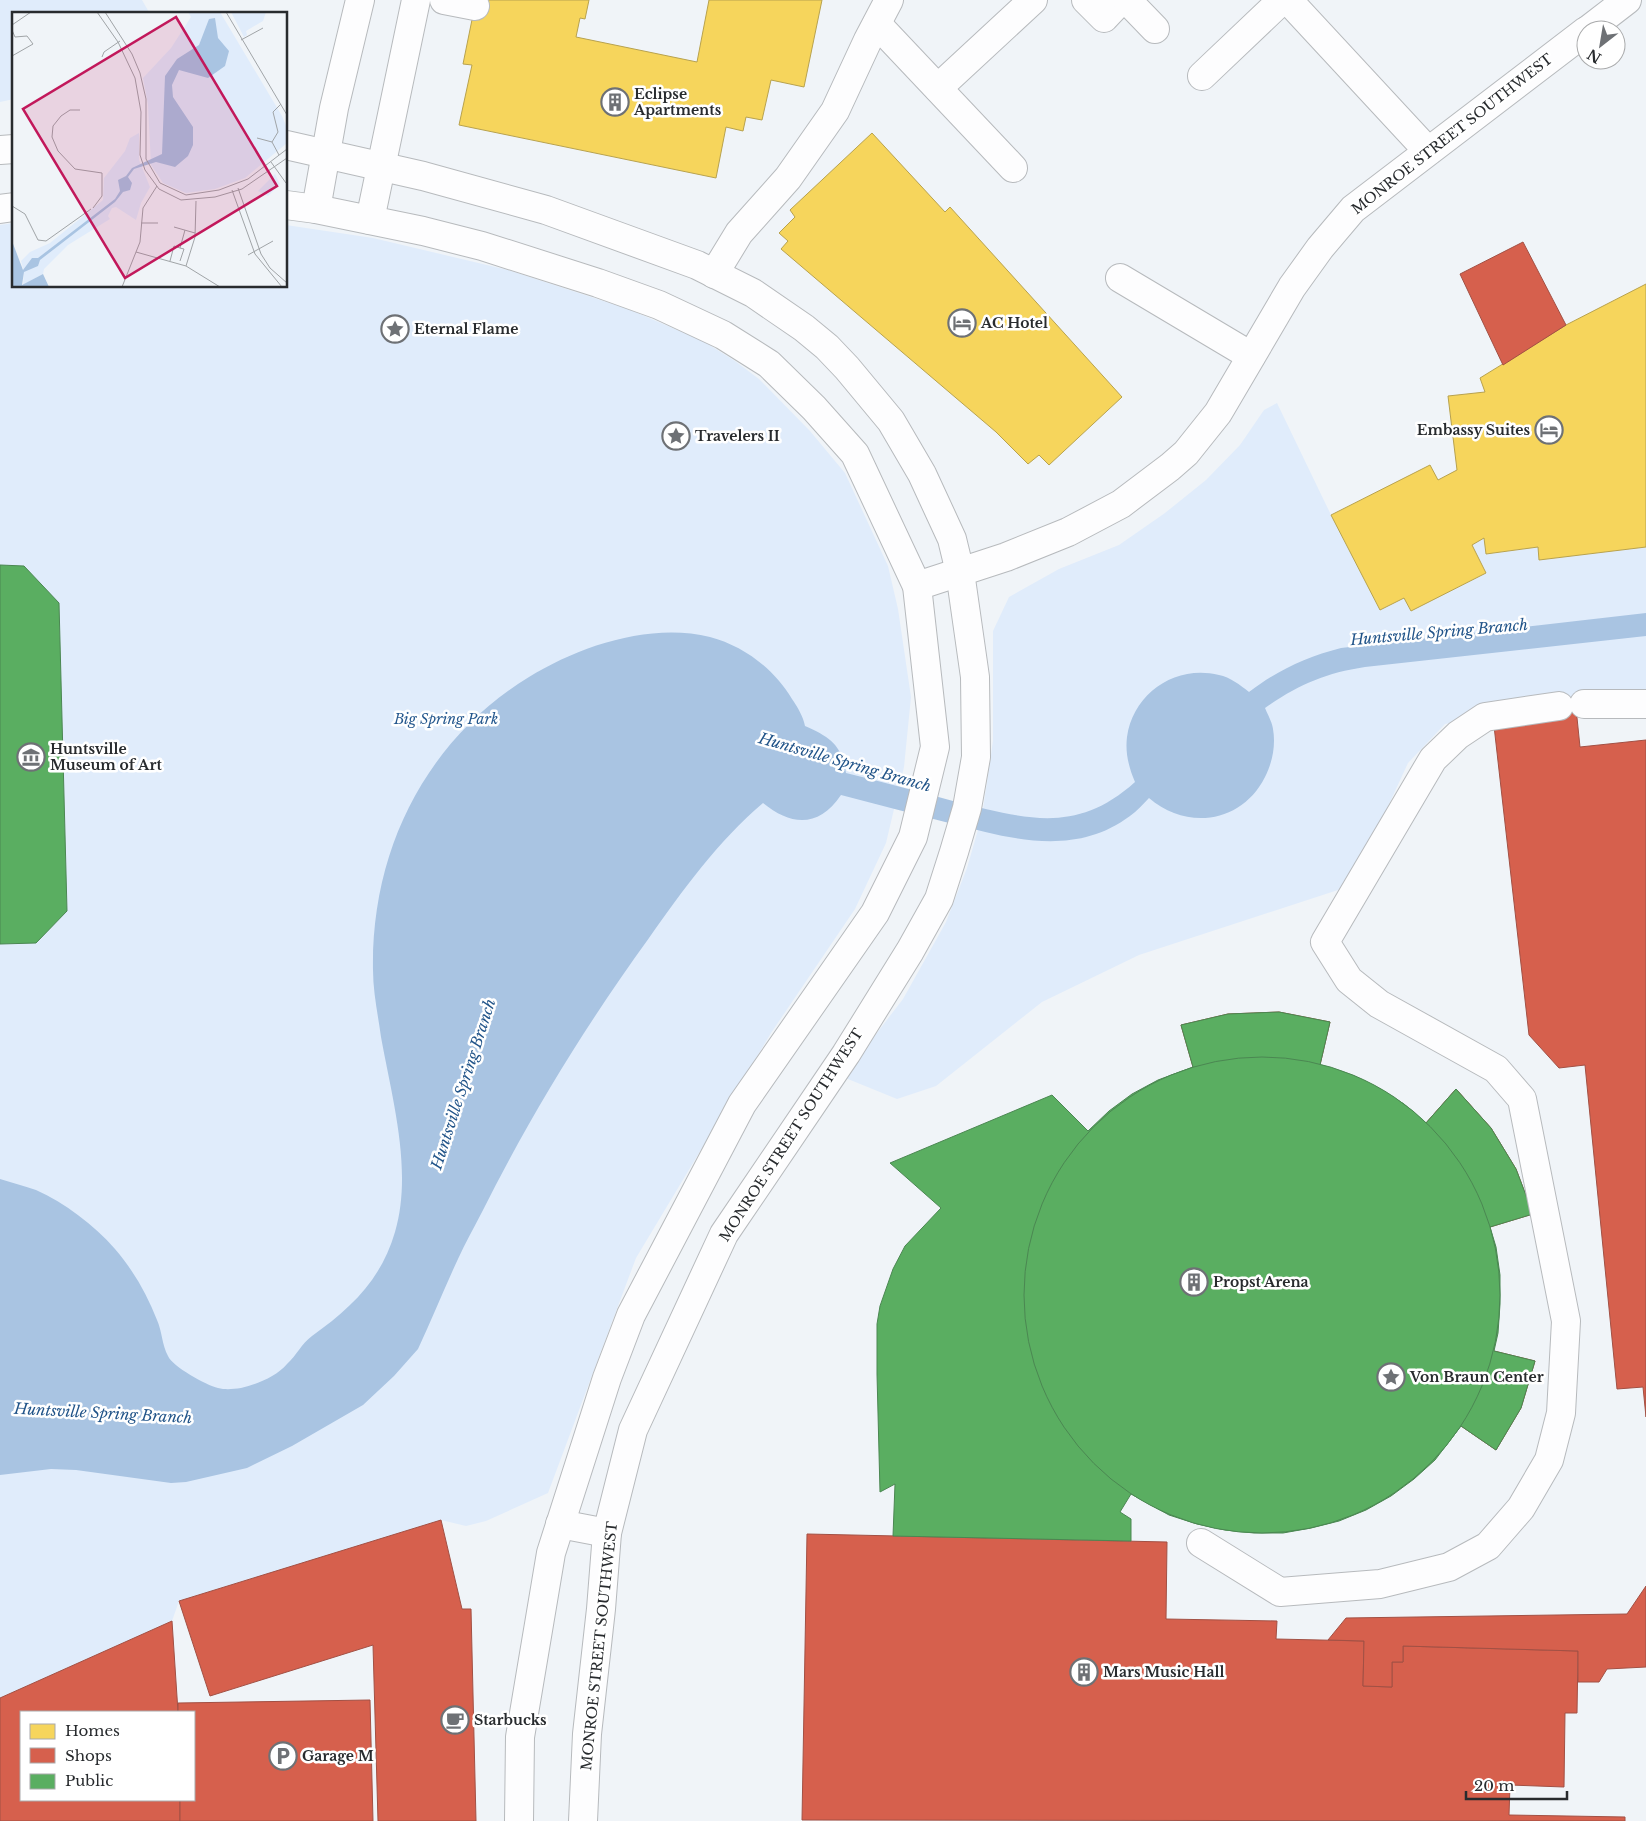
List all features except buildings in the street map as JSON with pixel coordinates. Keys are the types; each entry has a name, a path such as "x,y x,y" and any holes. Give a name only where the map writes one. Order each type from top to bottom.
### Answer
{"street":[{"path":"316,209 334,108 360,0"},
{"path":"370,220 416,0"},
{"path":"444,0 475,6"},
{"path":"714,274 739,234 788,178 835,111 889,0"},
{"path":"938,88 1032,0"},
{"path":"1086,0 1104,18 1121,0"},
{"path":"1127,0 1155,29"},
{"path":"1202,76 1282,0"},
{"path":"1288,0 1428,151"},
{"name":"MONROE STREET SOUTHWEST","path":"1601,20 1627,0"},
{"path":"876,24 1013,168"},
{"name":"MONROE STREET SOUTHWEST","path":"912,575 960,572 1006,557 1068,532 1121,504 1170,467 1186,453 1218,413 1292,287 1320,248 1353,209 1576,39"},
{"path":"288,145 382,166 546,210 697,265 754,293 804,328 827,347 891,421 922,474 952,539 960,572"},
{"path":"288,205 316,209 423,231 482,246 607,286 659,305 723,335 769,364 814,408 855,454 912,575 935,746 913,837 875,914 742,1104 630,1315 607,1378 551,1553 520,1737 519,1821"},
{"path":"1120,278 1251,356"},
{"name":"MONROE STREET SOUTHWEST","path":"583,1821 587,1734 601,1609 607,1533 633,1430 724,1234 846,1054 910,950 938,899 954,852 967,808 976,757 975,677 960,572"},
{"path":"1201,1543 1280,1592 1380,1584 1449,1567 1488,1546 1520,1508 1549,1460 1561,1413 1566,1321 1522,1099 1496,1069 1379,1004 1349,980 1325,942 1433,759 1458,734 1485,717 1571,705 1646,704"},
{"path":"560,1524 607,1533"}],"green space":[{"path":"0,0 142,0 149,12 12,12 12,99 0,102"},
{"name":"Big Spring Park","path":"12,223 12,288 288,288 288,225 373,238 508,270 628,309 703,341 759,379 810,431 845,473 888,566 898,609 911,697 904,767 886,843 855,909 771,1033 636,1258 548,1493 486,1521 466,1526 441,1520 179,1601 172,1621 0,1698 0,225"},
{"path":"1277,403 1331,515 1380,610 1404,598 1411,611 1486,573 1472,545 1484,538 1487,554 1538,547 1540,560 1646,547 1646,693 1535,707 1445,724 1408,763 1360,867 1338,890 1139,955 1042,1002 936,1086 897,1099 843,1077 903,999 946,922 967,868 982,816 993,741 993,631 1009,597 1059,569 1119,545 1165,513 1206,480 1240,445 1264,410"}],"water":[{"name":"Huntsville Spring Branch","path":"1646,613 1646,636 1365,667 1312,681 1265,708 1271,721 1274,748 1265,777 1255,792 1243,804 1228,813 1213,817 1196,818 1180,815 1164,808 1149,798 1133,814 1109,829 1087,837 1065,841 1043,841 998,835 841,795 823,813 814,818 804,820 784,816 773,811 763,803 731,833 688,884 603,1004 539,1106 500,1176 461,1253 418,1349 394,1376 363,1405 292,1446 247,1468 186,1482 171,1483 76,1470 51,1469 0,1475 0,1179 47,1195 78,1215 98,1231 122,1257 139,1283 159,1324 166,1352 171,1360 190,1375 218,1388 241,1388 260,1382 283,1369 308,1339 352,1303 373,1279 382,1265 395,1232 400,1209 402,1184 399,1134 381,1037 373,978 375,926 382,882 394,841 412,802 434,766 461,732 493,703 529,677 549,666 593,647 640,635 687,633 710,637 735,646 757,660 776,678 785,688 800,712 805,726 828,738 838,749 846,773 1003,813 1048,818 1070,816 1091,810 1113,799 1135,782 1127,755 1127,737 1131,721 1147,695 1159,685 1173,678 1187,674 1219,675 1231,679 1249,692 1293,665 1341,648"}],"place":[{"name":"Eclipse Apartments","path":"615,102"},
{"name":"AC Hotel","path":"962,323"},
{"name":"Eternal Flame","path":"395,329"},
{"name":"Embassy Suites","path":"1549,430"},
{"name":"Travelers II","path":"676,436"},
{"name":"Huntsville Museum of Art","path":"31,757"},
{"name":"Propst Arena","path":"1194,1282"},
{"name":"Von Braun Center","path":"1391,1377"},
{"name":"Mars Music Hall","path":"1084,1672"},
{"name":"Starbucks","path":"455,1720"},
{"name":"Garage M","path":"283,1756"}]}
